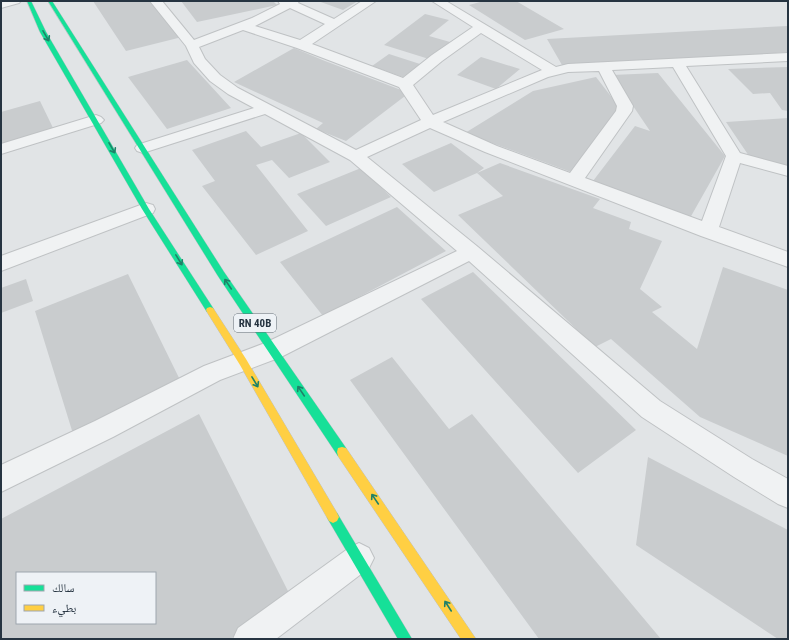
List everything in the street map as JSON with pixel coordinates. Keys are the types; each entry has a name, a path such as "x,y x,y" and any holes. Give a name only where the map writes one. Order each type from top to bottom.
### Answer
{"main road":[{"name":"RN 40B","path":"29,1 43,32 96,120 146,209 243,362 406,639"},
{"name":"RN 40B","path":"50,1 221,274 469,639"}],"street":[{"path":"1,4 15,1"},
{"path":"156,1 192,45 199,60 215,78 233,91 356,156 471,252 651,409 743,468 788,494"},
{"path":"302,45 370,1"},
{"path":"438,1 554,71"},
{"path":"192,45 279,11 288,2 335,24"},
{"path":"243,26 302,45 405,84 430,122 491,149 788,260"},
{"path":"405,84 437,58 481,27"},
{"path":"356,156 430,122 543,74 554,71 568,68 788,57"},
{"path":"677,62 734,156 788,172"},
{"path":"574,180 624,111 626,106 603,66"},
{"path":"143,148 266,109"},
{"path":"1,148 96,120"},
{"path":"708,231 734,156"},
{"path":"1,264 146,209"},
{"path":"1,479 104,429 212,373 273,350 471,252"},
{"path":"249,639 359,558"}],"building":[{"path":"93,1 153,1 182,37 126,51"},
{"path":"181,1 273,1 277,5 197,22"},
{"path":"318,1 358,1 343,10"},
{"path":"484,1 516,1 564,29 525,40 469,5"},
{"path":"425,14 449,20 429,36 450,42 429,59 384,45"},
{"path":"787,26 788,52 738,56 562,65 547,39"},
{"path":"294,48 409,93 346,141 316,129 323,123 234,82"},
{"path":"389,54 420,64 403,77 372,66"},
{"path":"481,57 520,69 496,89 457,75"},
{"path":"187,60 231,108 167,129 128,77"},
{"path":"788,67 788,111 782,110 770,93 753,94 728,69"},
{"path":"658,73 725,156 690,218 593,181 635,126 650,131 612,75"},
{"path":"596,77 620,108 571,172 465,133 533,91"},
{"path":"40,101 54,130 1,146 1,112"},
{"path":"788,118 788,167 749,156 726,122"},
{"path":"246,131 261,147 301,133 330,162 289,178 272,160 256,165 308,231 256,255 202,186 215,181 192,150"},
{"path":"451,143 484,168 477,173 434,192 402,164"},
{"path":"500,163 600,199 593,208 631,222 629,229 662,241 640,289 662,307 652,312 697,349 723,267 788,290 788,456 700,417 611,339 595,347 458,215 503,196 477,173"},
{"path":"361,168 391,197 326,226 297,194"},
{"path":"397,207 446,251 323,316 280,262"},
{"path":"473,272 636,430 578,473 421,299"},
{"path":"128,274 182,384 74,437 35,311"},
{"path":"26,279 33,301 1,313 1,288"},
{"path":"392,357 449,429 472,414 661,639 539,639 350,380"},
{"path":"199,414 291,597 230,639 1,639 1,519"},
{"path":"648,457 788,530 788,639 778,639 636,545"}],"traffic: fast":[{"path":"29,1 43,32 146,209 210,310"},
{"path":"50,1 221,274 342,452"},
{"path":"333,517 405,639"}],"traffic: slow":[{"path":"210,310 243,362 333,517"},
{"path":"342,452 469,639"}]}
